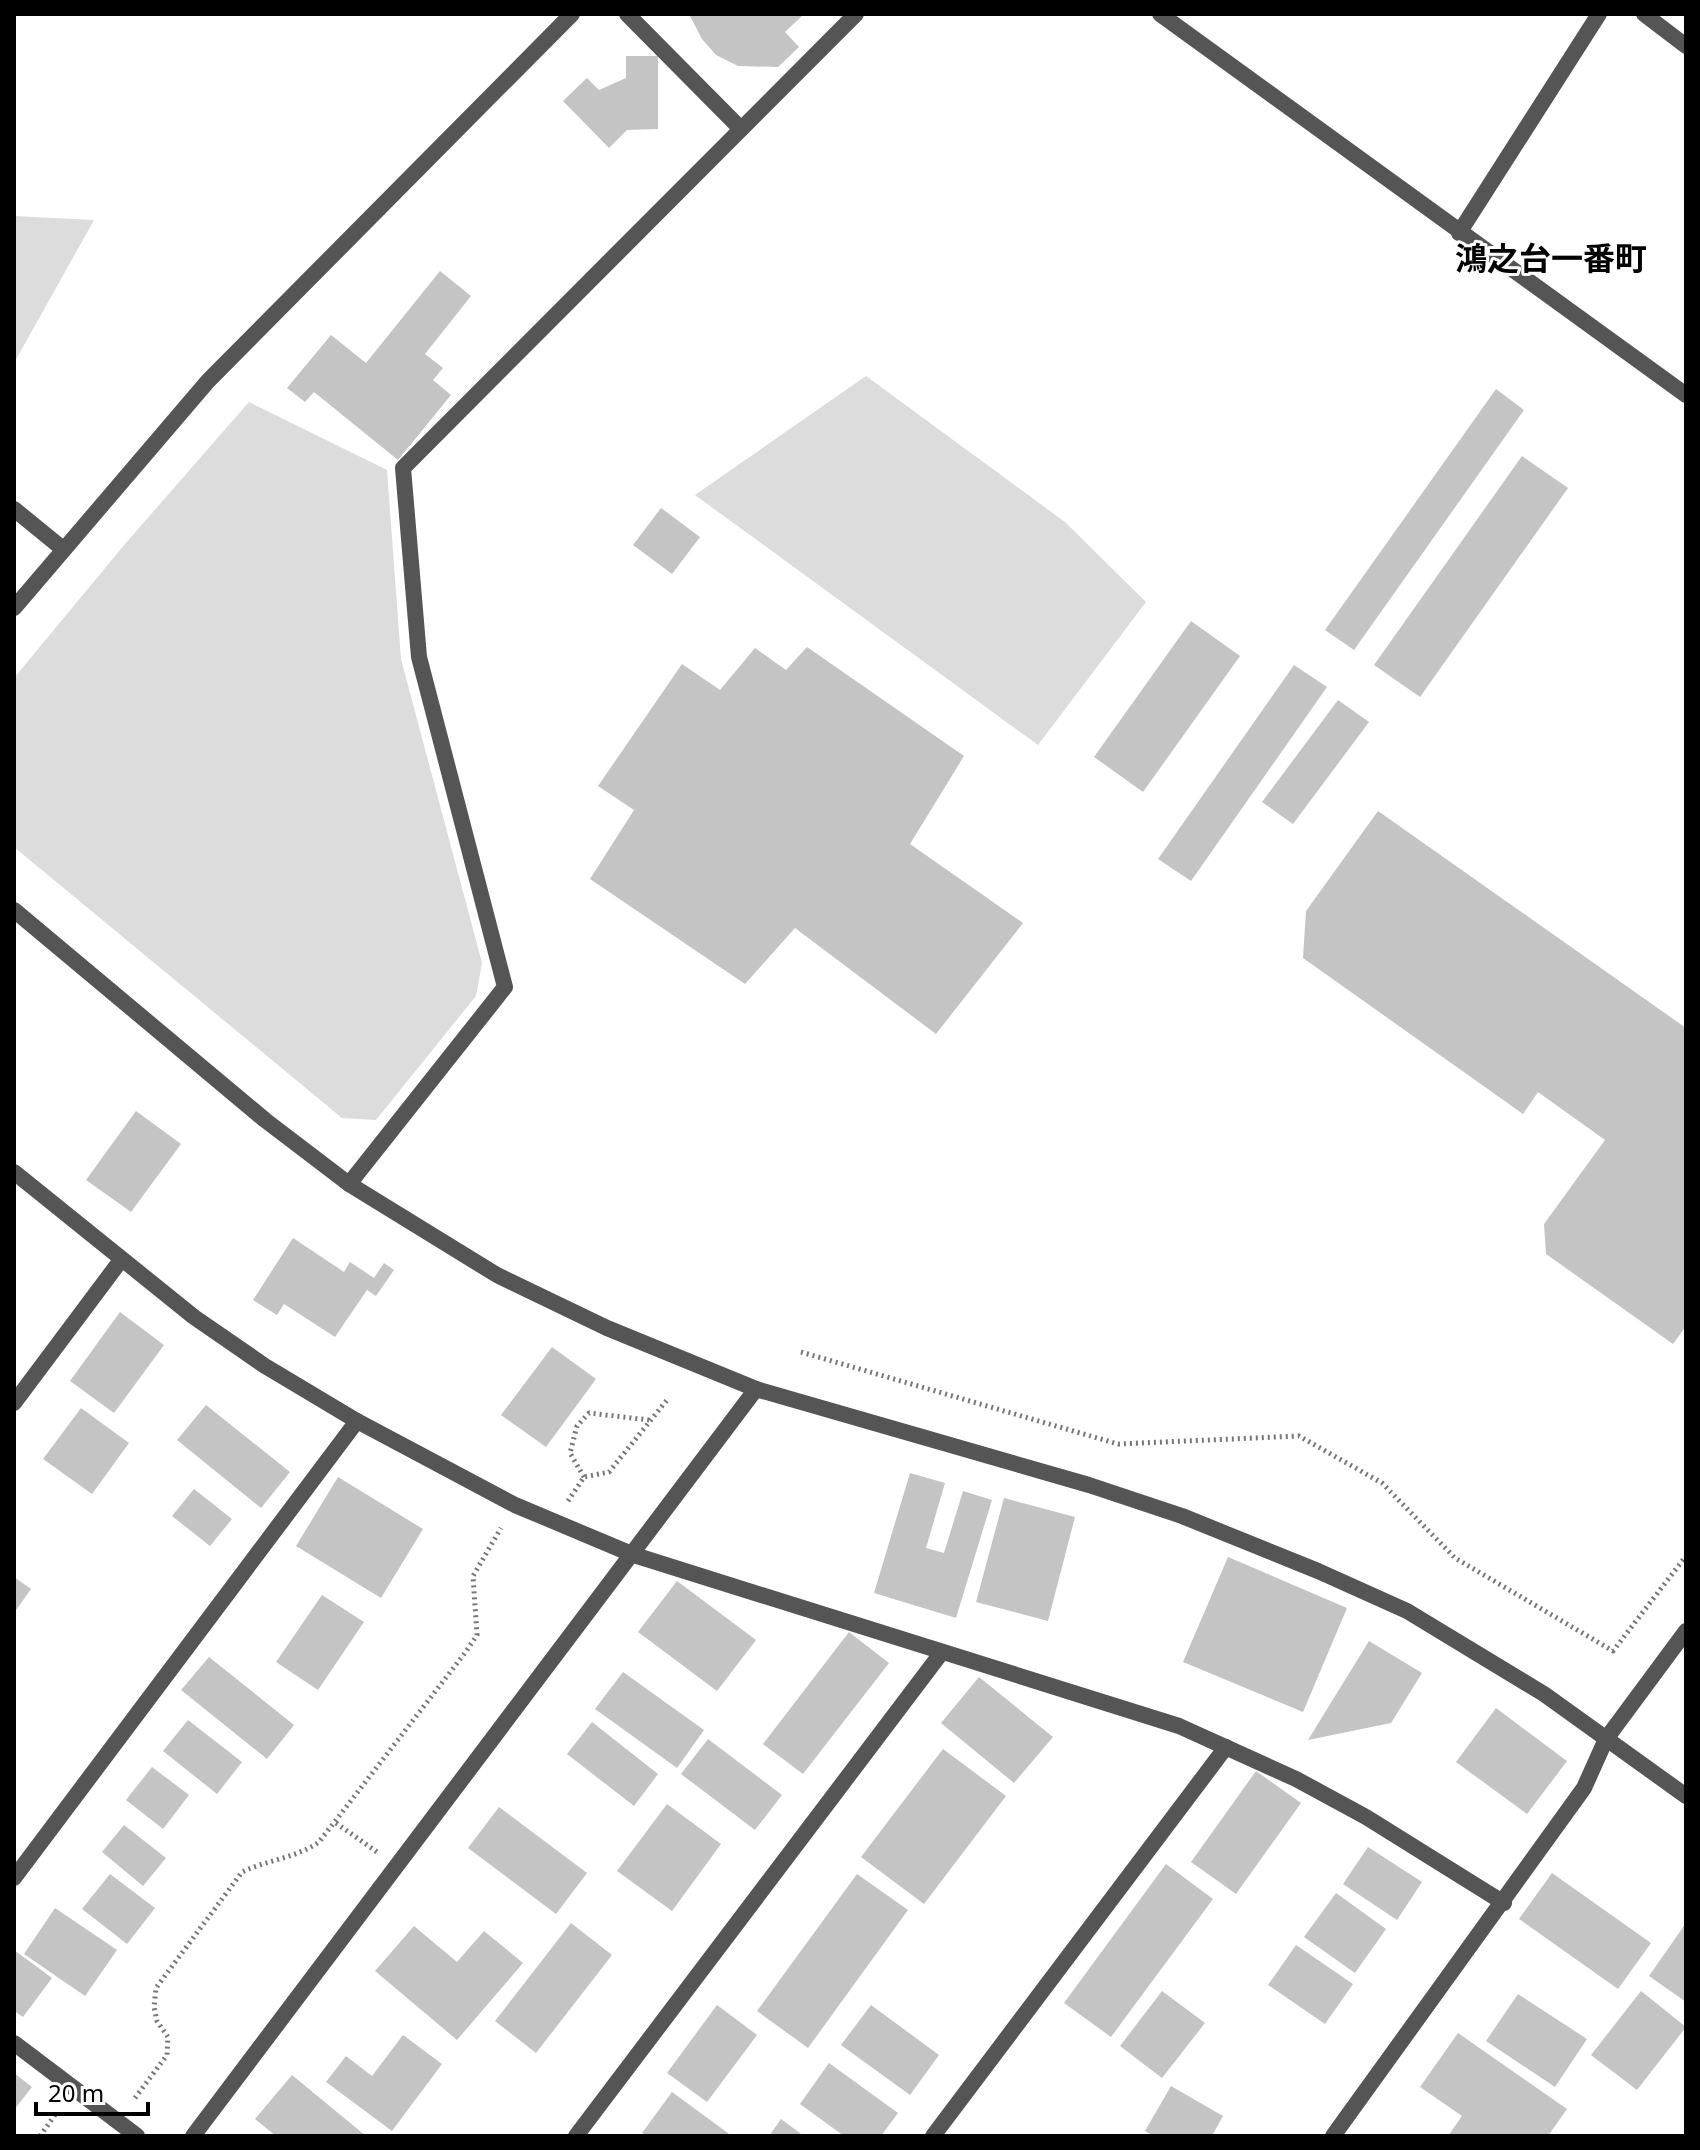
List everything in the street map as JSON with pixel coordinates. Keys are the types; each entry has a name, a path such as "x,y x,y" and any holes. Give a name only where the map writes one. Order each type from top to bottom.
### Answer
{"street":[{"path":"14,608 208,381 572,14"},
{"path":"627,14 741,129"},
{"path":"349,1184 505,987 419,657 403,468 856,14"},
{"path":"1160,14 1686,395"},
{"path":"1459,233 1599,14"},
{"path":"1644,14 1686,46"},
{"path":"14,509 63,549"},
{"path":"14,910 265,1120 349,1184 497,1275 607,1328 756,1389 1089,1485 1182,1516 1318,1571 1407,1611 1544,1694 1686,1796"},
{"path":"14,1172 194,1317 253,1358 357,1421 515,1505 634,1555 1179,1726 1296,1779 1366,1817 1504,1903"},
{"path":"14,1403 121,1260"},
{"path":"193,2136 634,1555 756,1389"},
{"path":"14,1878 357,1421"},
{"path":"1333,2136 1504,1903 1584,1788 1606,1739 1686,1631"},
{"path":"576,2136 942,1652"},
{"path":"933,2136 1226,1747"},
{"path":"14,2043 137,2136"}],"path":[{"path":"801,1352 1118,1444 1299,1436 1382,1483 1455,1558 1613,1651 1686,1556"},
{"path":"554,1522 584,1477 609,1472 667,1400"},
{"path":"584,1477 570,1453 577,1426 589,1413 649,1420"},
{"path":"135,2098 167,2055 168,2037 157,2021 154,2007 156,1988 242,1872 263,1862 305,1852 319,1842 477,1635 473,1576 515,1505"},
{"path":"336,1823 377,1852"},
{"path":"40,2136 57,2112"}],"shaded area":[{"path":"14,216 94,220 14,363"},
{"path":"866,376 1065,522 1146,602 1038,745 695,495"},
{"path":"249,402 387,470 401,659 482,963 476,996 376,1120 342,1118 14,847 14,678"}],"building":[{"path":"689,14 804,14 785,32 799,47 778,67 738,66 716,55 702,39"},
{"path":"626,56 658,56 658,129 627,130 609,148 563,101 587,78 599,90 626,78"},
{"path":"440,271 471,296 425,354 443,368 433,380 451,395 398,460 314,392 305,402 287,388 331,335 366,363"},
{"path":"1496,389 1524,410 1354,650 1325,630"},
{"path":"1522,456 1568,488 1420,697 1374,665"},
{"path":"661,508 700,537 672,574 633,545"},
{"path":"1191,621 1240,656 1143,792 1094,757"},
{"path":"807,647 964,756 910,844 1023,923 936,1034 795,928 745,984 590,879 634,810 598,786 682,664 720,690 755,648 786,670"},
{"path":"1294,665 1327,687 1191,881 1158,859"},
{"path":"1338,700 1369,722 1293,824 1262,802"},
{"path":"1378,811 1686,1028 1686,1326 1673,1344 1546,1254 1544,1224 1605,1140 1538,1092 1523,1114 1303,958 1306,911"},
{"path":"136,1111 181,1144 131,1212 86,1180"},
{"path":"293,1238 344,1272 350,1262 374,1278 384,1263 394,1270 376,1296 367,1290 335,1337 284,1304 277,1315 253,1300"},
{"path":"120,1312 164,1345 114,1413 70,1381"},
{"path":"552,1347 596,1379 546,1447 501,1415"},
{"path":"206,1405 290,1472 261,1508 177,1440"},
{"path":"81,1408 129,1443 92,1494 43,1459"},
{"path":"910,1473 945,1483 926,1548 944,1553 963,1491 992,1500 956,1618 874,1593"},
{"path":"338,1477 423,1529 381,1598 296,1546"},
{"path":"194,1489 232,1519 210,1546 172,1516"},
{"path":"1004,1498 1075,1517 1048,1621 976,1602"},
{"path":"1228,1557 1347,1608 1303,1712 1183,1662"},
{"path":"14,1577 31,1589 14,1613"},
{"path":"677,1581 756,1640 717,1691 638,1632"},
{"path":"322,1595 364,1622 318,1690 276,1662"},
{"path":"849,1632 889,1663 803,1774 763,1744"},
{"path":"1369,1641 1422,1673 1391,1723 1308,1740"},
{"path":"209,1657 294,1725 267,1759 181,1690"},
{"path":"623,1672 704,1730 677,1768 595,1709"},
{"path":"979,1677 1053,1737 1014,1783 941,1723"},
{"path":"1496,1708 1567,1761 1527,1814 1456,1762"},
{"path":"188,1720 242,1762 217,1794 163,1751"},
{"path":"592,1722 658,1774 634,1806 567,1754"},
{"path":"708,1739 782,1795 755,1830 681,1774"},
{"path":"943,1749 1006,1796 924,1904 861,1857"},
{"path":"152,1767 189,1795 163,1829 126,1800"},
{"path":"1256,1771 1301,1803 1236,1894 1191,1862"},
{"path":"667,1804 721,1844 672,1911 617,1871"},
{"path":"499,1807 587,1873 556,1914 468,1848"},
{"path":"124,1825 166,1858 143,1886 102,1852"},
{"path":"1368,1847 1422,1882 1397,1920 1343,1884"},
{"path":"1166,1864 1213,1899 1111,2037 1064,2003"},
{"path":"1552,1873 1651,1943 1618,1989 1519,1919"},
{"path":"110,1874 155,1908 127,1944 82,1909"},
{"path":"857,1874 908,1910 808,2048 757,2011"},
{"path":"1336,1893 1386,1929 1355,1973 1304,1937"},
{"path":"55,1908 117,1950 85,1996 24,1954"},
{"path":"571,1923 612,1955 536,2053 495,2021"},
{"path":"1686,1923 1686,2002 1649,1976"},
{"path":"414,1926 457,1962 484,1931 523,1963 457,2040 375,1971"},
{"path":"1296,1945 1353,1984 1325,2024 1268,1985"},
{"path":"14,1950 52,1978 23,2017 14,2011"},
{"path":"1162,1991 1205,2023 1162,2078 1120,2046"},
{"path":"1641,1991 1686,2027 1637,2090 1591,2055"},
{"path":"1518,1994 1587,2039 1555,2087 1486,2041"},
{"path":"717,2005 757,2035 707,2102 667,2073"},
{"path":"871,2005 939,2055 910,2095 841,2045"},
{"path":"1458,2033 1567,2109 1548,2136 1448,2136 1462,2116 1420,2087"},
{"path":"403,2035 442,2064 392,2131 326,2082 346,2056 372,2076"},
{"path":"829,2063 898,2113 881,2136 844,2136 800,2104"},
{"path":"14,2073 32,2087 14,2110"},
{"path":"292,2075 366,2136 276,2136 255,2119"},
{"path":"1171,2086 1223,2116 1212,2136 1154,2136 1145,2131"},
{"path":"672,2092 732,2136 647,2136 642,2133"},
{"path":"781,2119 804,2136 769,2136"}],"district":[{"name":"鴻之台一番町","path":"1551,257"}]}
